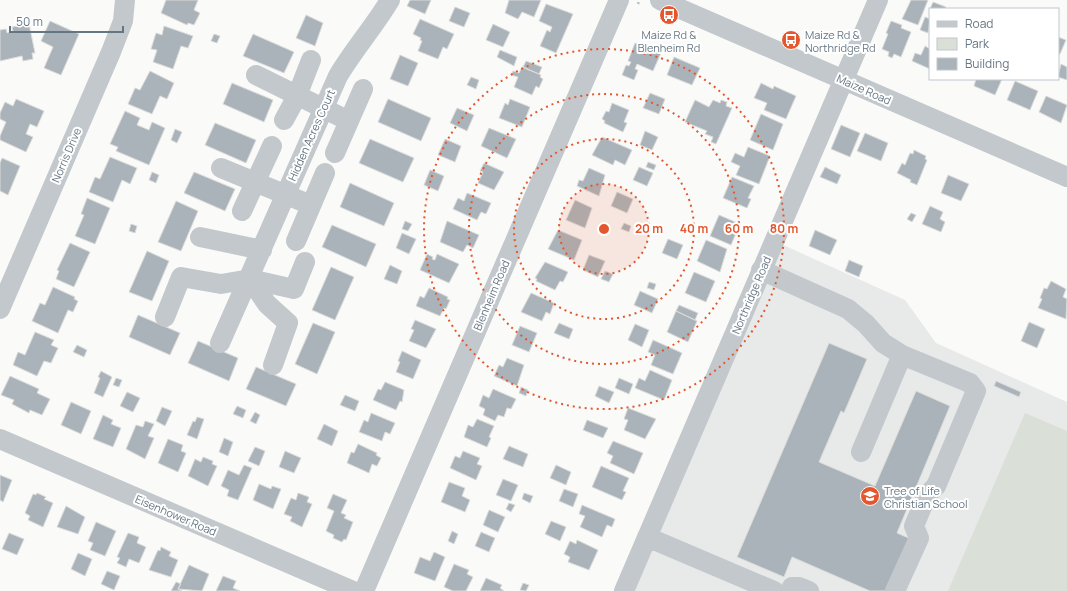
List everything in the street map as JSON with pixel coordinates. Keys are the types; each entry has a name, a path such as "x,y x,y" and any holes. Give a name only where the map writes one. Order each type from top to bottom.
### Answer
{"street":[{"name":"Norris Drive","path":"0,309 111,52 123,21 125,0"},
{"name":"Hidden Acres Court","path":"220,344 250,279 322,109 347,60 376,25 390,0"},
{"name":"Maize Road","path":"660,0 1067,177"},
{"name":"Northridge Road","path":"624,591 878,0"},
{"name":"Blenheim Road","path":"364,591 632,2"},
{"path":"284,120 297,96 311,60"},
{"path":"256,75 322,109 349,121"},
{"path":"335,153 363,89"},
{"path":"242,211 272,146"},
{"path":"221,168 311,205"},
{"path":"296,241 325,173"},
{"path":"200,237 262,250"},
{"path":"165,317 182,277 221,284 250,279 294,289 304,262"},
{"path":"761,270 848,309 866,324 883,343 902,355 970,383 976,390 936,486 927,495 914,526 919,538 895,591"},
{"path":"250,279 267,304 288,323 273,365"},
{"path":"861,452 902,355"},
{"name":"Eisenhower Road","path":"0,439 353,591"},
{"path":"647,537 774,591"},
{"path":"790,591 792,587 799,587 809,591"}],"shaded area":[{"name":"Tree of Life Christian School","path":"781,244 905,300 936,343 1067,402 1067,591 632,591"}],"green space":[{"path":"1025,413 1067,431 1067,591 948,591"}],"building":[{"path":"166,0 198,0 194,10 200,13 194,25 188,23 187,25 161,13"},
{"path":"410,0 431,0 425,14 407,6"},
{"path":"509,0 541,0 534,17 522,12 518,19 505,13"},
{"path":"911,0 928,0 918,25 902,19"},
{"path":"933,2 946,7 946,8 930,8"},
{"path":"546,4 573,14 556,53 540,46 547,30 550,32 552,27 539,21"},
{"path":"455,7 470,13 464,27 449,21"},
{"path":"306,15 323,23 315,46 296,38"},
{"path":"925,17 929,19 928,33 920,30"},
{"path":"420,19 454,34 447,49 443,47 438,59 418,51 422,41 420,40 421,38 413,34"},
{"path":"50,21 79,34 61,75 44,68 53,47 41,41"},
{"path":"891,21 902,25 901,28 911,32 901,57 894,54 892,58 888,56 889,52 882,49"},
{"path":"29,24 35,53 32,53 33,59 23,61 22,56 0,61 0,30 6,29 7,33 13,31 12,27"},
{"path":"493,24 510,32 503,47 486,40"},
{"path":"164,26 193,36 188,48 181,46 173,69 153,62 157,50 151,49 156,33 162,35"},
{"path":"214,34 220,36 217,43 211,41"},
{"path":"253,34 294,52 284,73 243,56"},
{"path":"1059,37 1066,40 1059,54"},
{"path":"635,43 661,53 653,71 637,64 635,69 638,70 634,80 622,75 626,65 629,66 631,62 628,61"},
{"path":"925,46 929,48 929,69 912,61 915,53 921,55"},
{"path":"500,50 517,57 514,66 497,57"},
{"path":"400,55 418,63 408,86 390,79"},
{"path":"674,57 700,68 692,85 667,75"},
{"path":"526,61 542,67 539,74 523,67"},
{"path":"1061,64 1067,67 1067,80 1059,77"},
{"path":"522,67 541,75 540,77 543,79 539,88 536,86 532,95 514,87 518,77 511,75 513,71 519,73"},
{"path":"150,71 174,83 167,99 160,96 152,114 128,104 135,88 140,90"},
{"path":"471,77 479,80 476,89 467,85"},
{"path":"976,80 1002,80 995,95 974,86"},
{"path":"1015,81 1038,91 1030,110 1007,100"},
{"path":"232,83 273,100 264,122 223,104"},
{"path":"761,83 773,89 774,86 796,96 786,119 764,110 767,103 754,98"},
{"path":"650,93 665,99 659,114 643,108"},
{"path":"1046,96 1067,105 1061,123 1039,112"},
{"path":"16,99 44,111 37,127 30,124 26,134 33,137 26,152 0,140 0,136 6,122 0,119 0,113 5,102 13,106"},
{"path":"388,99 431,118 421,141 378,122"},
{"path":"510,99 530,107 522,127 499,118 505,103 508,105"},
{"path":"695,100 709,107 713,100 720,103 721,100 727,102 726,106 732,108 716,144 711,142 713,137 705,134 707,131 685,122"},
{"path":"612,103 629,110 624,122 627,123 623,132 604,123 605,121 602,119 606,111 609,112"},
{"path":"457,108 474,115 467,131 450,123"},
{"path":"125,111 140,118 137,125 149,130 152,122 165,128 149,165 116,151 118,147 110,144"},
{"path":"761,114 783,124 773,150 750,140"},
{"path":"215,123 256,140 246,163 205,145"},
{"path":"841,125 860,133 850,157 831,149"},
{"path":"489,128 516,139 507,158 481,146"},
{"path":"175,129 182,132 177,143 171,140"},
{"path":"645,131 658,137 652,150 640,145"},
{"path":"865,133 888,143 881,161 857,151"},
{"path":"602,137 632,150 625,165 615,160 613,165 592,155"},
{"path":"370,139 414,158 403,182 359,163"},
{"path":"445,139 461,146 455,162 438,155"},
{"path":"748,147 770,156 759,184 736,175 740,166 731,162 735,153 744,157"},
{"path":"914,150 926,156 925,159 927,160 917,185 910,182 911,180 897,173 902,163 905,165 910,153 913,154"},
{"path":"110,157 137,168 130,184 122,180 113,202 89,192 95,177 100,179"},
{"path":"2,158 20,166 8,195 0,191 0,163"},
{"path":"648,162 656,165 654,170 646,167"},
{"path":"484,163 504,172 494,190 478,183 483,172 480,171"},
{"path":"639,167 653,173 647,186 633,180"},
{"path":"825,167 841,175 837,184 820,177"},
{"path":"589,168 605,175 599,196 577,186 579,180 583,181"},
{"path":"430,170 444,176 438,191 424,185"},
{"path":"152,172 159,175 156,183 149,180"},
{"path":"194,172 235,189 225,211 184,193"},
{"path":"948,175 969,184 961,201 941,193"},
{"path":"732,177 754,186 748,198 751,199 747,208 723,198"},
{"path":"350,183 394,203 384,226 340,207"},
{"path":"617,192 633,199 627,213 611,206"},
{"path":"467,193 491,203 486,214 481,212 477,220 453,209 458,198 464,201"},
{"path":"87,198 110,208 95,244 75,236 84,215 81,214"},
{"path":"575,200 592,208 585,228 566,220"},
{"path":"176,201 198,211 181,251 158,242"},
{"path":"930,206 943,212 940,219 945,222 941,232 922,224"},
{"path":"911,213 916,215 912,222 907,219"},
{"path":"719,215 740,224 731,245 710,236"},
{"path":"405,221 412,224 408,231 402,229"},
{"path":"447,221 479,235 473,248 467,245 463,252 440,242"},
{"path":"624,223 631,226 629,232 621,229"},
{"path":"131,224 137,226 135,233 129,231"},
{"path":"332,225 376,244 366,267 322,247"},
{"path":"558,230 582,240 574,260 548,249"},
{"path":"815,230 837,240 830,255 809,246"},
{"path":"402,233 416,239 409,254 396,248"},
{"path":"668,239 683,245 677,259 662,253"},
{"path":"706,240 727,249 720,272 697,261"},
{"path":"70,243 90,252 74,287 56,279 59,271 57,270"},
{"path":"147,251 169,261 152,301 129,292"},
{"path":"427,254 435,260 437,254 459,264 449,283 420,270"},
{"path":"589,255 605,261 598,277 583,270"},
{"path":"849,260 863,266 859,277 845,271"},
{"path":"545,262 568,272 563,282 560,281 555,290 536,281 537,279 535,278"},
{"path":"390,265 402,271 397,284 384,279"},
{"path":"331,267 354,277 335,320 312,310"},
{"path":"605,271 613,274 609,282 601,279"},
{"path":"694,272 715,281 706,302 685,293"},
{"path":"1051,281 1066,289 1063,297 1067,299 1066,319 1038,308 1042,299 1040,298 1044,288 1047,289"},
{"path":"649,282 656,284 654,290 647,288"},
{"path":"53,287 75,297 74,299 78,301 73,312 68,310 58,333 32,321 40,303 45,305"},
{"path":"429,288 448,297 447,299 450,300 446,309 444,308 440,316 416,306 420,296 424,298"},
{"path":"640,291 658,299 652,313 634,305"},
{"path":"531,293 554,303 550,314 546,312 542,321 521,312"},
{"path":"679,305 698,313 695,320 676,311"},
{"path":"676,311 697,321 688,342 667,332"},
{"path":"138,315 180,333 170,355 129,337"},
{"path":"415,320 436,329 426,348 409,341 414,330 411,329"},
{"path":"1029,322 1045,329 1037,348 1021,341"},
{"path":"313,323 335,332 317,374 295,364"},
{"path":"559,323 573,329 569,339 554,333"},
{"path":"635,324 649,330 642,347 628,340"},
{"path":"520,326 537,333 529,352 512,345"},
{"path":"35,332 54,340 51,345 58,348 51,363 44,361 37,376 13,365 18,352 25,355"},
{"path":"653,340 682,353 673,374 651,365 655,355 648,352"},
{"path":"198,341 238,358 229,381 188,363"},
{"path":"829,343 867,359 844,413 841,411 819,462 875,486 916,391 950,406 897,533 911,539 888,591 870,591 792,557 784,577 737,557"},
{"path":"77,345 87,350 84,357 73,352"},
{"path":"402,351 421,360 413,379 396,372"},
{"path":"507,358 524,365 517,386 494,376 499,365 503,367"},
{"path":"256,367 296,384 286,406 246,389"},
{"path":"650,370 672,380 664,400 635,388 639,378 645,381"},
{"path":"101,371 112,377 103,397 94,393"},
{"path":"10,376 39,389 37,393 50,399 42,415 30,410 29,413 12,404 14,400 1,395"},
{"path":"116,378 122,380 119,387 113,385"},
{"path":"619,378 633,384 629,394 615,388"},
{"path":"996,381 1021,392 1019,397 994,386"},
{"path":"385,382 404,390 402,402 400,401 396,410 373,400 378,389 381,390"},
{"path":"599,386 614,392 609,403 595,396"},
{"path":"521,387 528,390 526,396 519,393"},
{"path":"493,389 516,399 511,409 507,408 504,417 498,415 495,421 483,415 485,409 479,406 483,395 489,398"},
{"path":"127,392 140,398 133,412 120,406"},
{"path":"345,395 359,401 355,411 340,405"},
{"path":"71,402 91,411 81,434 61,425"},
{"path":"237,406 246,410 243,418 233,414"},
{"path":"162,407 172,411 165,426 156,421"},
{"path":"628,408 656,419 645,439 624,430 628,420 624,419"},
{"path":"255,412 260,415 256,424 250,421"},
{"path":"371,413 395,423 390,434 385,432 382,441 359,432 364,420 368,422"},
{"path":"103,415 113,420 111,424 121,428 113,447 93,439"},
{"path":"197,417 204,419 197,439 187,435 193,421 195,422"},
{"path":"477,419 494,426 489,437 491,438 487,447 464,437 468,425 473,427"},
{"path":"587,420 608,428 603,438 583,430"},
{"path":"145,421 154,424 148,436 154,438 145,459 126,449 136,425 143,427"},
{"path":"324,424 338,431 332,446 317,439"},
{"path":"224,438 233,442 228,456 219,452"},
{"path":"168,439 183,445 181,451 186,453 178,472 158,463"},
{"path":"613,441 643,453 634,474 610,463 613,456 607,453"},
{"path":"358,444 377,453 376,455 381,458 377,466 372,464 369,473 347,463 351,452 354,453"},
{"path":"509,446 528,454 523,467 503,459"},
{"path":"255,447 265,451 259,466 248,461"},
{"path":"285,451 301,458 294,473 279,467"},
{"path":"463,451 480,458 477,464 482,466 476,480 450,468 455,456 460,458"},
{"path":"203,457 213,461 212,464 217,466 208,486 188,476 195,459 201,462"},
{"path":"244,465 252,468 238,500 227,496 229,490 221,486 228,470 239,475"},
{"path":"556,465 571,472 566,485 550,478"},
{"path":"601,466 629,478 623,491 626,492 622,500 592,487"},
{"path":"0,475 12,480 3,502 0,500"},
{"path":"503,479 518,485 511,501 496,495"},
{"path":"449,482 465,488 462,496 470,500 465,512 441,502"},
{"path":"259,484 271,489 272,486 281,489 273,509 253,500"},
{"path":"564,489 578,494 573,507 559,501"},
{"path":"37,493 46,497 44,499 53,503 43,527 28,520 30,516 25,513 33,494 36,495"},
{"path":"298,493 309,497 307,502 312,504 302,527 290,521 292,517 284,514 291,498 296,500"},
{"path":"524,493 533,496 530,503 522,499"},
{"path":"333,494 347,500 341,513 346,515 344,518 353,522 346,540 344,539 342,542 333,538 334,535 326,531 334,511 327,508"},
{"path":"509,503 515,505 511,512 506,509"},
{"path":"582,505 615,519 612,527 607,525 602,537 580,527 585,516 579,514"},
{"path":"66,506 85,517 78,534 57,527"},
{"path":"489,510 505,517 498,532 483,525"},
{"path":"551,521 566,527 560,541 545,534"},
{"path":"96,522 116,531 105,556 90,550 93,543 88,541"},
{"path":"452,531 458,534 454,544 448,541"},
{"path":"481,532 495,538 489,552 475,546"},
{"path":"9,533 24,539 17,555 2,549"},
{"path":"128,533 139,537 137,543 146,547 139,563 129,559 126,567 117,563 120,558 117,557"},
{"path":"577,540 598,550 589,570 568,562 570,557 564,554 570,541 576,544"},
{"path":"161,547 171,552 169,556 178,560 171,577 149,570 158,550 160,551"},
{"path":"434,552 445,557 435,581 414,573 420,557 430,561"},
{"path":"78,553 92,559 85,576 71,569"},
{"path":"454,564 469,570 467,574 473,577 466,591 453,591 444,587"},
{"path":"189,565 209,574 202,591 178,589"},
{"path":"107,571 120,576 114,590 101,584"},
{"path":"223,576 236,581 233,588 240,591 216,591"},
{"path":"486,578 502,585 500,588 504,591 480,591"},
{"path":"176,582 181,584 178,589 182,591 171,591"},
{"path":"523,583 529,585 526,591 520,590"}],"place":[{"name":"Maize Rd & Blenheim Rd","path":"669,15"},
{"name":"Maize Rd & Northridge Rd","path":"791,40"},
{"name":"Tree of Life Christian School","path":"870,496"}]}
